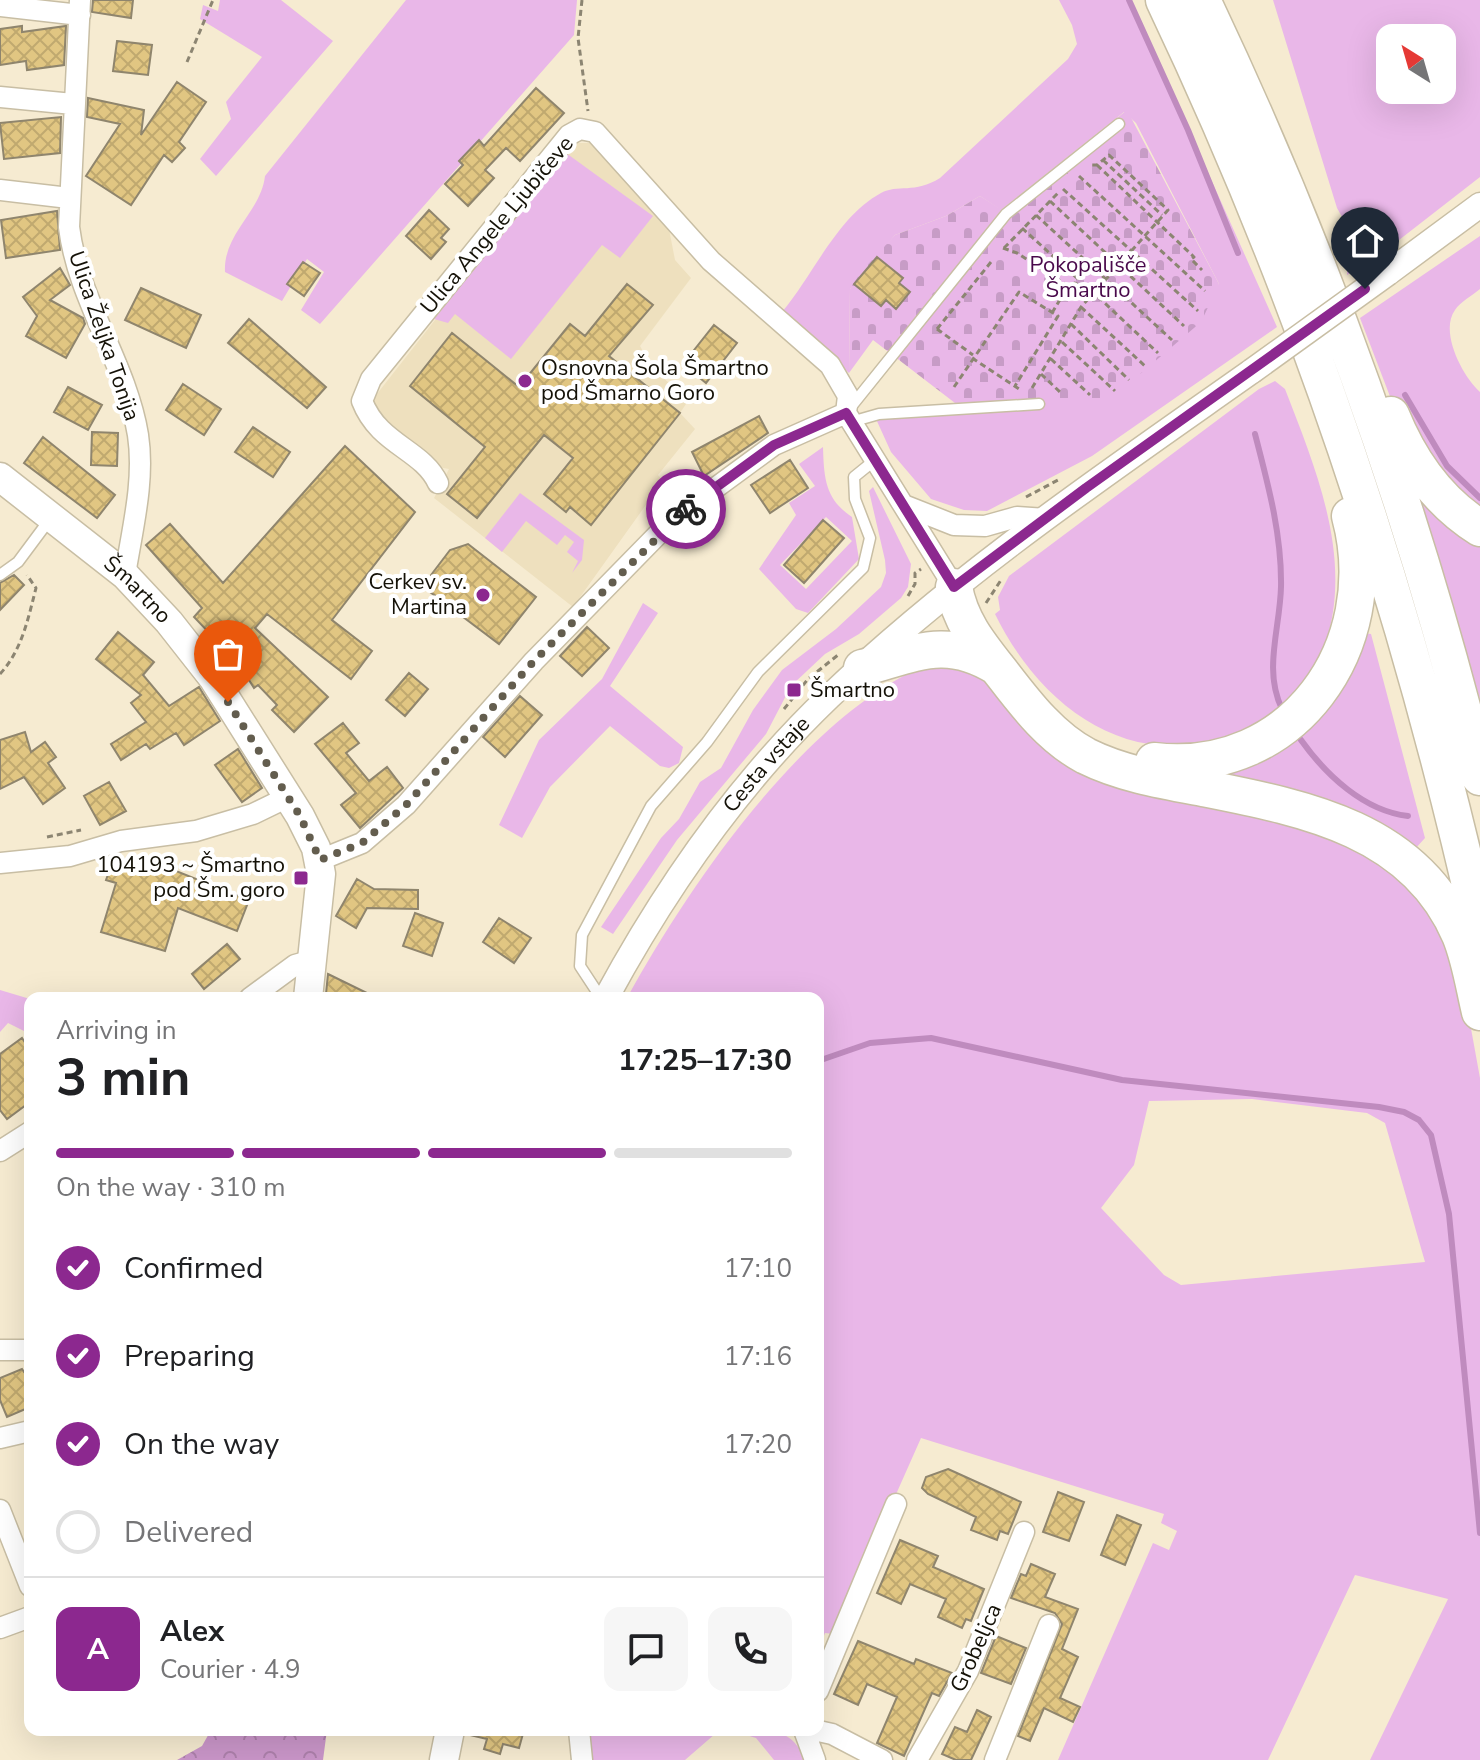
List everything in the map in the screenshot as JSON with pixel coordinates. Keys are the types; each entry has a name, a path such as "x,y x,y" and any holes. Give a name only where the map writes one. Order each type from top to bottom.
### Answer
{"highway":[{"path":"1164,0 1241,172 1342,436 1408,644 1480,928"},
{"path":"1202,0 1272,154 1327,292 1403,509 1480,777"},
{"path":"1327,292 1365,348 1397,430 1420,471 1447,503 1480,528"},
{"path":"954,587 982,606 1043,700 1064,722 1088,739 1123,754 1168,762 1200,762 1233,754 1273,734 1307,709 1325,686 1343,648 1358,571 1356,544 1339,481 1342,436"},
{"path":"954,587 962,620 997,667 1046,726 1085,756 1164,781 1326,816 1390,849 1422,877 1453,921 1466,951 1480,1012"},
{"path":"862,668 943,648 975,654 997,667"}],"main road":[{"name":"Šmartno","path":"0,477 125,575 169,622 213,678 288,797 310,834 320,860 321,893 309,992"},
{"path":"444,1760 449,1736"}],"street":[{"path":"0,6 80,8"},
{"name":"Ulica Željka Tonija","path":"80,8 69,198 73,261 132,410 138,436 140,467 125,575"},
{"path":"0,97 73,104"},
{"name":"Ulica Angele Ljubičeve","path":"438,483 431,471 382,434 369,419 362,401 371,379 569,135 580,129 590,129 711,261 830,365 848,396 849,417"},
{"path":"0,190 69,198"},
{"name":"Cesta vstaje","path":"607,992 649,919 728,812 786,741 862,668 954,587 1480,205"},
{"path":"320,860 362,843 406,805 534,661 673,519 774,445 849,417 954,587"},
{"path":"906,506 954,525 985,526 1017,517 1046,519"},
{"path":"0,863 70,856 121,841 196,831 253,814 288,797"},
{"path":"258,992 295,965 313,960"},
{"path":"0,1151 24,1136"},
{"path":"0,1350 24,1350"},
{"path":"0,1438 24,1432"},
{"path":"824,1677 896,1504"},
{"path":"0,1510 22,1547"},
{"name":"Grobeljca","path":"917,1760 968,1671 1024,1532"},
{"path":"0,1628 24,1619"},
{"path":"995,1760 1049,1625"},
{"path":"824,1732 882,1760"},
{"path":"580,1736 582,1760"},
{"path":"806,1736 815,1760"}],"lane":[{"path":"849,417 982,241 1050,177 1119,124"},
{"path":"849,417 1039,404"},
{"path":"600,992 580,966 582,935 600,897 651,806 707,742 758,672 863,568 870,538 855,499 854,477 877,458"},
{"path":"0,575 18,562 52,517"}],"path":[{"path":"187,62 213,0"},
{"path":"582,0 578,38 590,129"},
{"path":"921,318 1028,394 1081,307 1168,210 1109,155"},
{"path":"1103,160 1163,216"},
{"path":"1097,165 1202,270"},
{"path":"1079,176 1205,291"},
{"path":"1004,248 1063,189 1198,311"},
{"path":"1050,201 1184,326"},
{"path":"1036,215 1172,340"},
{"path":"1022,228 1078,279 1068,286 1052,313"},
{"path":"982,241 1004,248 1068,286"},
{"path":"937,329 991,262"},
{"path":"1075,283 1094,293 1158,353"},
{"path":"954,387 972,356 1019,292 1058,316 1015,386"},
{"path":"1081,307 1145,366"},
{"path":"1071,324 1129,380"},
{"path":"1061,341 1115,391"},
{"path":"1050,358 1090,395"},
{"path":"1041,374 1061,393"},
{"path":"0,674 14,657 36,588 18,562"}],"shaded area":[{"name":"Osnovna Šola Šmartno pod Šmarno Goro","path":"574,143 592,143 669,229 675,260 691,278 640,346 653,369 684,396 686,404 680,413 695,429 658,475 663,481 573,607 434,498 449,469 438,467 373,411 373,399"}],"green space":[{"path":"220,0 281,0 333,41 216,176 200,159 231,119 226,102 262,57 200,19 203,5 218,11"},
{"path":"406,0 577,0 574,35 320,324 301,310 324,272 307,259 282,301 225,272 226,258 236,234 257,201 265,176"},
{"path":"1059,0 1131,0 1277,327 1092,456 987,511 964,510 931,499 891,452 876,419 891,410 955,403 1052,399 1219,284 1136,123 1124,112 1001,210 980,196 946,216 895,235 850,289 849,373 782,312 839,231 865,203 887,190 922,186 940,178 1068,59 1077,44 1072,25"},
{"path":"1273,0 1480,0 1480,177 1381,254 1347,275 1349,229 1337,208"},
{"name":"Pokopališče Šmartno","path":"1127,110 1219,284 1201,322 1112,398 955,403 873,340 849,373 850,289 861,272 895,235 946,216 980,196 1002,210"},
{"path":"566,153 653,216 620,258 602,245 511,359 455,314 448,323 434,319"},
{"path":"1480,236 1480,289 1455,310 1450,330 1460,365 1480,392 1480,518 1399,420 1360,318"},
{"path":"1275,381 1285,389 1309,451 1328,516 1333,549 1335,582 1332,615 1324,648 1312,672 1295,694 1274,712 1251,726 1211,741 1172,746 1135,741 1100,728 1069,708 1040,681 1016,650 995,614 1000,610 998,597 1009,576 1259,389"},
{"path":"823,447 828,487 836,503 852,517 859,559 808,613 796,609 759,569 796,515 789,503 815,486 799,464","holes":["826,517 852,541 806,589 780,565"]},
{"path":"1415,484 1480,538 1480,699"},
{"path":"873,487 911,564 908,587 901,598 859,634 825,654 791,686 766,734 677,840 613,934 601,927 661,838 679,819 700,782 721,768 753,710 782,670 836,629 881,587 886,573 885,560 869,491"},
{"path":"520,493 584,540 582,560 572,573 578,561 567,552 574,542 565,535 557,545 526,521 502,552 485,538"},
{"path":"643,603 658,613 610,686 683,747 679,763 669,768 660,766 610,726 550,787 522,838 499,825 539,740 602,679"},
{"path":"1362,633 1371,634 1425,838 1415,849 1203,770 1239,761"},
{"path":"973,663 1039,728 1394,863 1456,946 1480,1078 1480,1760 1370,1760 1448,1599 1355,1575 1268,1760 1058,1760 1153,1543 1169,1550 1177,1531 1161,1523 1164,1514 921,1438 834,1634 825,1633 824,1636 824,992 630,992 681,908 714,861 749,814 788,770 828,731 870,697 913,671","holes":["1252,1099 1367,1113 1385,1123 1425,1262 1181,1285 1164,1275 1101,1208 1134,1165 1149,1101"]},
{"path":"0,990 24,997 24,1031 8,1023 0,1032"},
{"path":"208,1736 326,1736 323,1760 177,1760 202,1746"},
{"path":"588,1736 713,1736 685,1760 590,1760"},
{"path":"750,1736 786,1736 799,1748 805,1760 774,1760 756,1738"}],"building":[{"path":"93,0 133,0 131,18 92,12"},
{"path":"22,26 22,32 66,26 64,65 27,70 26,61 0,65 0,29"},
{"path":"117,41 152,45 148,75 113,71"},
{"path":"177,82 206,102 179,142 185,148 172,162 164,155 131,205 86,176 120,124 87,117 88,98 144,110 141,135"},
{"path":"536,88 564,113 520,161 506,148 485,170 494,178 468,206 445,184 463,165 459,161 479,140 484,146"},
{"path":"61,117 60,153 4,159 0,123"},
{"path":"429,210 449,229 441,238 446,242 431,259 406,236"},
{"path":"57,211 60,250 6,258 1,220"},
{"path":"877,257 903,278 899,283 910,292 896,309 886,300 881,306 854,284"},
{"path":"303,262 320,273 304,296 287,284"},
{"path":"60,268 70,285 50,300 83,318 85,324 66,358 26,336 37,316 23,297"},
{"path":"627,284 653,305 609,356 680,413 591,525 570,507 566,512 544,494 573,458 544,435 477,518 447,494 485,447 410,386 452,333 519,387 570,324 585,336"},
{"path":"141,288 201,315 186,348 125,320"},
{"path":"249,319 326,387 307,408 228,343"},
{"path":"714,325 737,343 706,383 683,364"},
{"path":"183,384 221,409 204,435 166,410"},
{"path":"68,387 102,405 88,430 54,412"},
{"path":"759,416 768,433 704,476 692,452"},
{"path":"253,427 290,452 273,477 235,452"},
{"path":"92,432 118,433 117,466 91,465"},
{"path":"43,437 115,495 97,518 24,463"},
{"path":"345,446 415,512 332,620 372,651 351,679 267,614 255,628 328,697 294,732 272,710 277,705 258,685 254,688 239,664 194,617 202,608 146,545 170,524 223,583"},
{"path":"790,460 808,488 770,513 751,485"},
{"path":"823,520 844,538 804,583 784,565"},
{"name":"Cerkev sv. Martina","path":"468,544 536,597 499,644 430,592 431,575 450,550"},
{"path":"14,575 24,585 0,610 0,583"},
{"path":"587,627 609,648 582,676 560,656"},
{"path":"118,632 154,662 143,675 169,706 199,687 220,721 184,745 176,733 150,749 146,744 121,760 111,744 146,722 131,703 141,695 96,659"},
{"path":"409,673 428,689 405,716 386,700"},
{"path":"520,696 542,715 505,757 483,737"},
{"path":"343,723 359,743 346,753 369,781 387,767 403,788 360,828 341,805 356,793 315,744"},
{"path":"25,732 31,752 45,742 56,757 48,763 65,788 43,804 24,777 0,789 0,740"},
{"path":"238,749 262,788 242,802 215,765"},
{"path":"109,782 126,811 100,825 84,796"},
{"path":"114,858 142,869 146,859 249,900 237,931 178,908 165,951 101,932 116,883 106,880"},
{"path":"357,879 374,889 418,890 418,909 367,908 356,928 336,916"},
{"path":"415,913 443,923 432,956 403,946"},
{"path":"499,918 531,938 514,963 483,942"},
{"path":"227,944 240,959 204,989 192,974"},
{"path":"328,974 365,992 326,992"},
{"path":"22,1038 24,1041 24,1106 7,1119 0,1110 0,1054"},
{"path":"22,1369 24,1410 7,1417 0,1400 0,1378"},
{"path":"948,1469 1021,1502 1008,1534 1000,1531 997,1540 971,1530 976,1517 928,1494 922,1488 926,1477"},
{"path":"1058,1492 1084,1502 1069,1541 1043,1532"},
{"path":"1117,1515 1141,1525 1125,1565 1101,1555"},
{"path":"900,1540 938,1556 933,1567 984,1589 971,1621 966,1619 962,1628 938,1617 946,1599 910,1584 901,1604 877,1593"},
{"path":"1031,1564 1055,1574 1045,1597 1078,1609 1062,1649 1078,1657 1060,1698 1080,1707 1073,1722 1044,1708 1030,1741 1018,1736 1062,1624 1055,1613 1011,1598 1021,1574 1026,1576"},
{"path":"996,1636 1026,1648 1011,1684 981,1673"},
{"path":"858,1641 914,1664 916,1659 952,1673 939,1696 932,1693 904,1756 877,1743 897,1697 867,1684 858,1705 834,1694"},
{"path":"977,1710 991,1717 971,1760 956,1760 942,1754 955,1727 967,1732"},
{"path":"474,1736 522,1736 519,1748 503,1744 500,1754 484,1749 487,1739"}],"waterway":[{"path":"1129,0 1188,130 1238,253"},
{"path":"1405,395 1447,466 1480,498"},
{"path":"1255,434 1273,510 1281,568 1273,664 1276,694 1282,709"},
{"path":"1301,740 1334,778 1361,799 1392,813 1408,816"},
{"path":"824,1059 870,1043 931,1038 1122,1080 1379,1107 1404,1112 1419,1120 1431,1135 1449,1214 1480,1533"}],"way so far":[{"path":"228,702 300,816 320,860 348,849 378,831 406,805 534,661 686,509"}],"place":[{"name":"Osnovna Šola Šmartno pod Šmarno Goro","path":"525,381"},
{"name":"Cerkev sv. Martina","path":"483,595"},
{"name":"Šmartno","path":"794,690"},
{"name":"104193 ~ Šmartno pod Šm. goro","path":"301,878"}],"route":[{"path":"686,509 774,445 812,425 846,413 877,458 954,587 1086,488 1365,289"}]}
